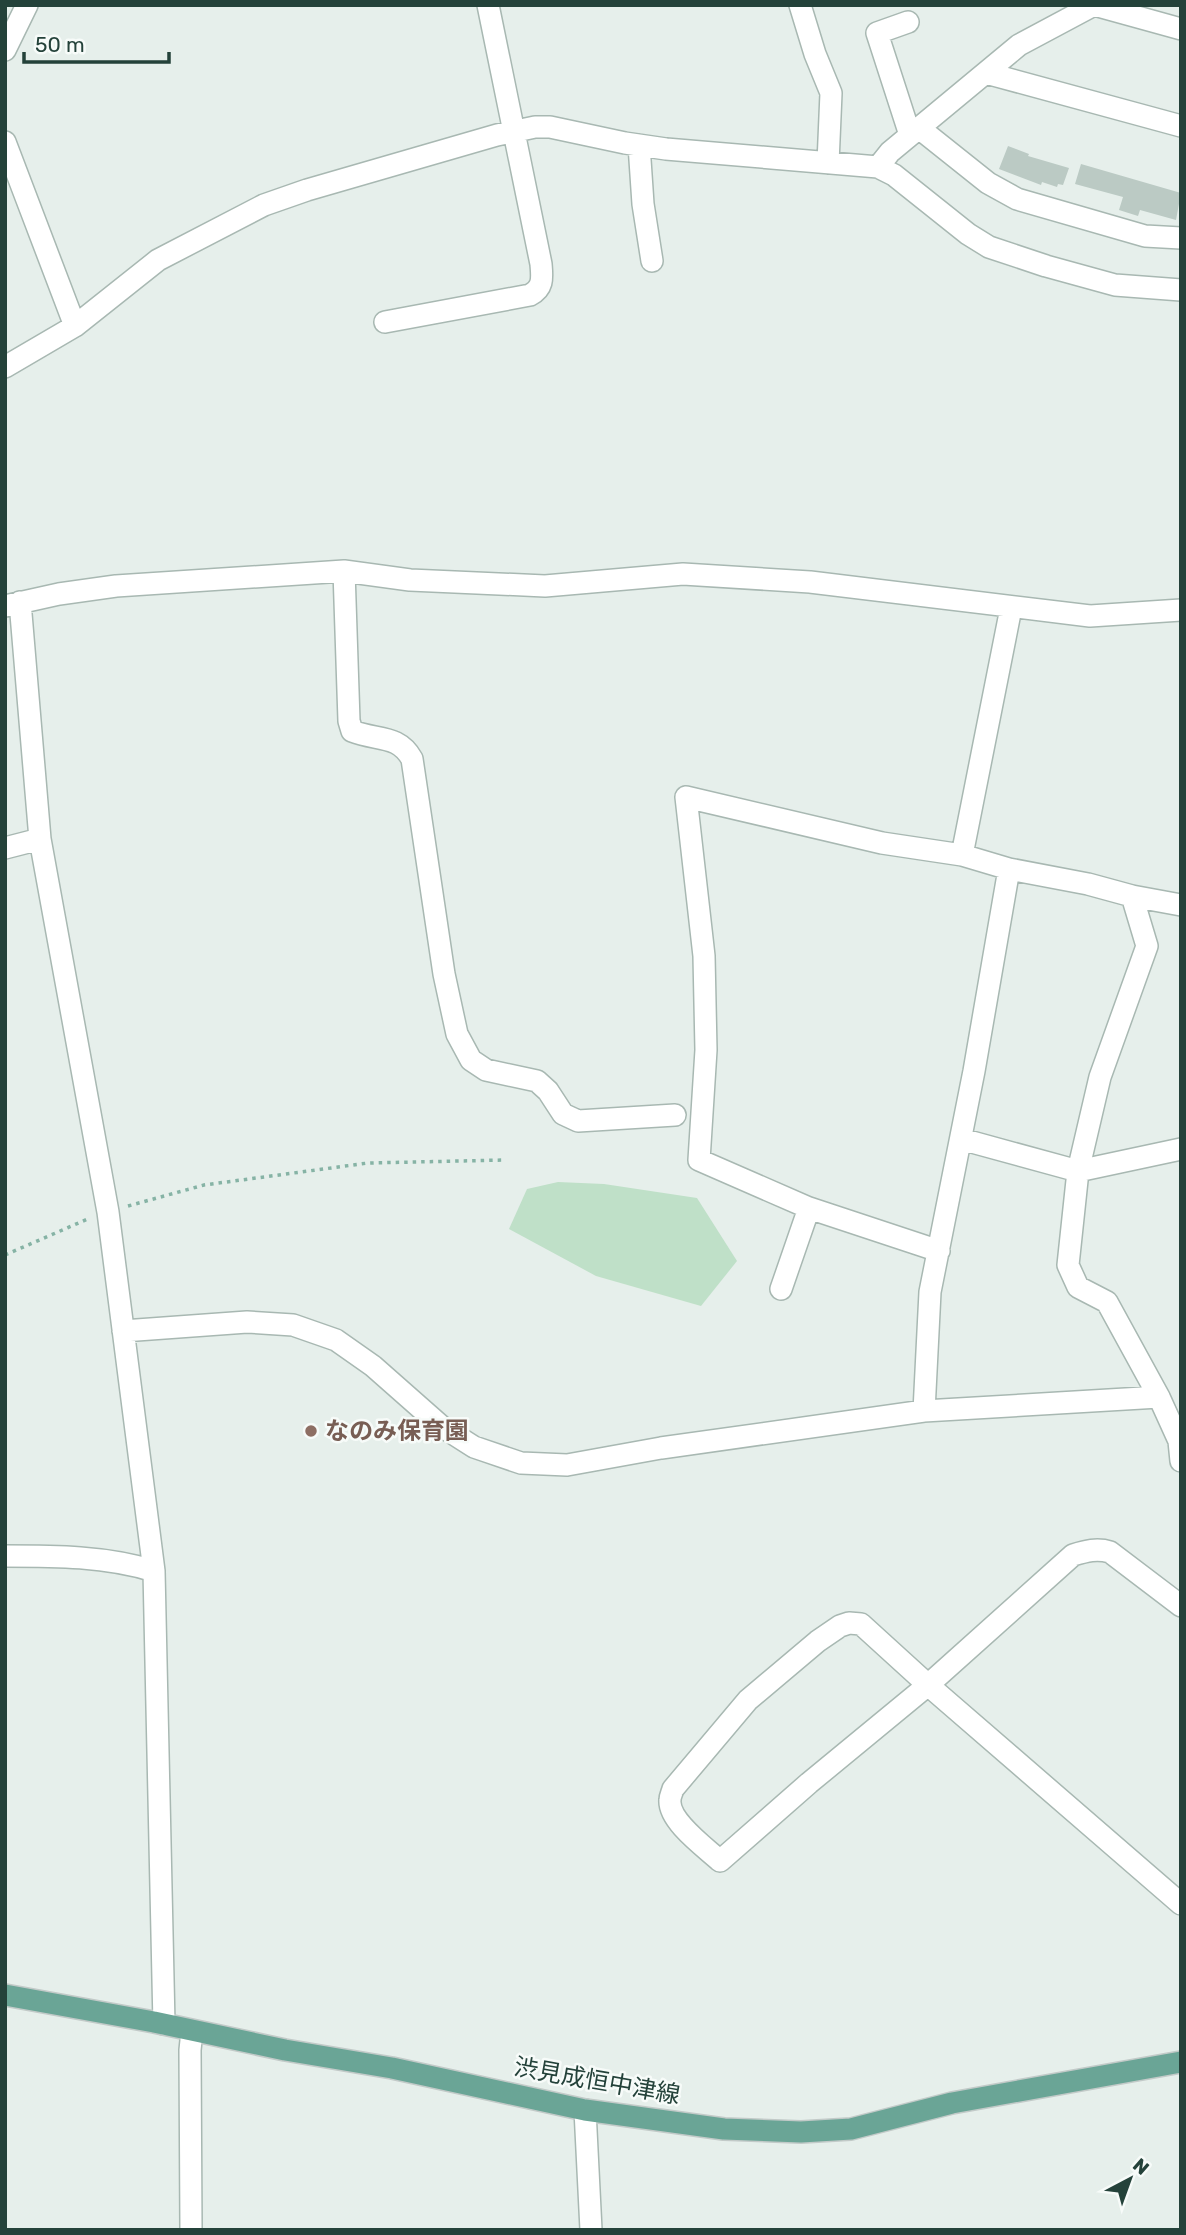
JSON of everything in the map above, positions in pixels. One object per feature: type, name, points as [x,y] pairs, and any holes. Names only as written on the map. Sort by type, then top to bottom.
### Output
[{"type":"main road","name":"渋見成恒中津線","points":[[5,1995],[475,2085],[585,2110],[723,2129],[801,2132],[851,2129],[952,2104],[1181,2062]]},
{"type":"street","points":[[5,18],[22,5]]},
{"type":"street","points":[[5,50],[27,5]]},
{"type":"street","points":[[385,323],[530,295],[540,287],[541,264],[488,5]]},
{"type":"street","points":[[800,5],[814,54],[831,93],[828,163]]},
{"type":"street","points":[[878,167],[886,155],[1019,45],[1094,5],[1181,29]]},
{"type":"street","points":[[908,22],[877,33],[914,132],[988,183],[1017,198],[1145,236],[1181,237]]},
{"type":"street","points":[[986,73],[1181,126]]},
{"type":"street","points":[[5,367],[75,327],[158,260],[264,205],[457,145],[535,127],[550,127],[639,145],[878,167],[894,175],[968,234],[989,247],[1115,285],[1181,290]]},
{"type":"street","points":[[5,142],[75,327]]},
{"type":"street","points":[[639,145],[643,204],[652,261]]},
{"type":"street","points":[[344,571],[349,722],[352,732],[398,742],[405,747],[412,759],[444,974],[457,1034],[471,1059],[486,1070],[537,1081],[548,1091],[563,1114],[578,1121],[675,1115]]},
{"type":"street","points":[[164,2024],[153,1571],[107,1212],[40,839],[13,604],[116,586],[344,571],[410,580],[545,586],[683,574],[810,582],[1090,616],[1181,610]]},
{"type":"street","points":[[962,855],[1010,608]]},
{"type":"street","points":[[939,1251],[809,1208],[699,1160],[706,1049],[704,956],[686,797],[882,843],[962,855],[1009,869],[1181,905]]},
{"type":"street","points":[[5,848],[40,839]]},
{"type":"street","points":[[924,1411],[930,1292],[961,1139],[1009,869]]},
{"type":"street","points":[[1132,896],[1147,946],[1100,1077],[1078,1171],[1068,1265],[1078,1287],[1107,1302],[1159,1397],[1179,1441],[1181,1461]]},
{"type":"street","points":[[961,1139],[1078,1171],[1181,1149]]},
{"type":"street","points":[[780,1289],[809,1208]]},
{"type":"street","points":[[123,1331],[247,1322],[293,1325],[336,1340],[373,1366],[441,1426],[474,1447],[521,1463],[567,1465],[661,1448],[924,1411],[1159,1397]]},
{"type":"street","points":[[1181,1606],[1111,1552],[1102,1549],[1087,1550],[1073,1555],[928,1685],[720,1861],[674,1816],[669,1801],[673,1789],[739,1710],[840,1626],[849,1623],[861,1625],[928,1685],[1181,1904]]},
{"type":"street","points":[[5,1556],[51,1556],[129,1563],[153,1571]]},
{"type":"street","points":[[191,2230],[192,2031]]},
{"type":"street","points":[[585,2110],[591,2230]]},
{"type":"path","points":[[5,1255],[65,1227],[107,1212],[204,1185],[368,1163],[506,1160]]},
{"type":"green space","points":[[558,1182],[604,1184],[697,1198],[737,1261],[701,1306],[596,1276],[509,1229],[527,1189]]},
{"type":"building","points":[[1008,146],[1029,154],[1028,156],[1069,168],[1063,185],[1058,184],[1057,187],[1042,182],[1041,185],[999,169]]},
{"type":"building","points":[[1081,164],[1181,193],[1176,220],[1140,210],[1138,216],[1119,210],[1123,197],[1075,184]]},
{"type":"place","name":"なのみ保育園","points":[[311,1431]]}]
